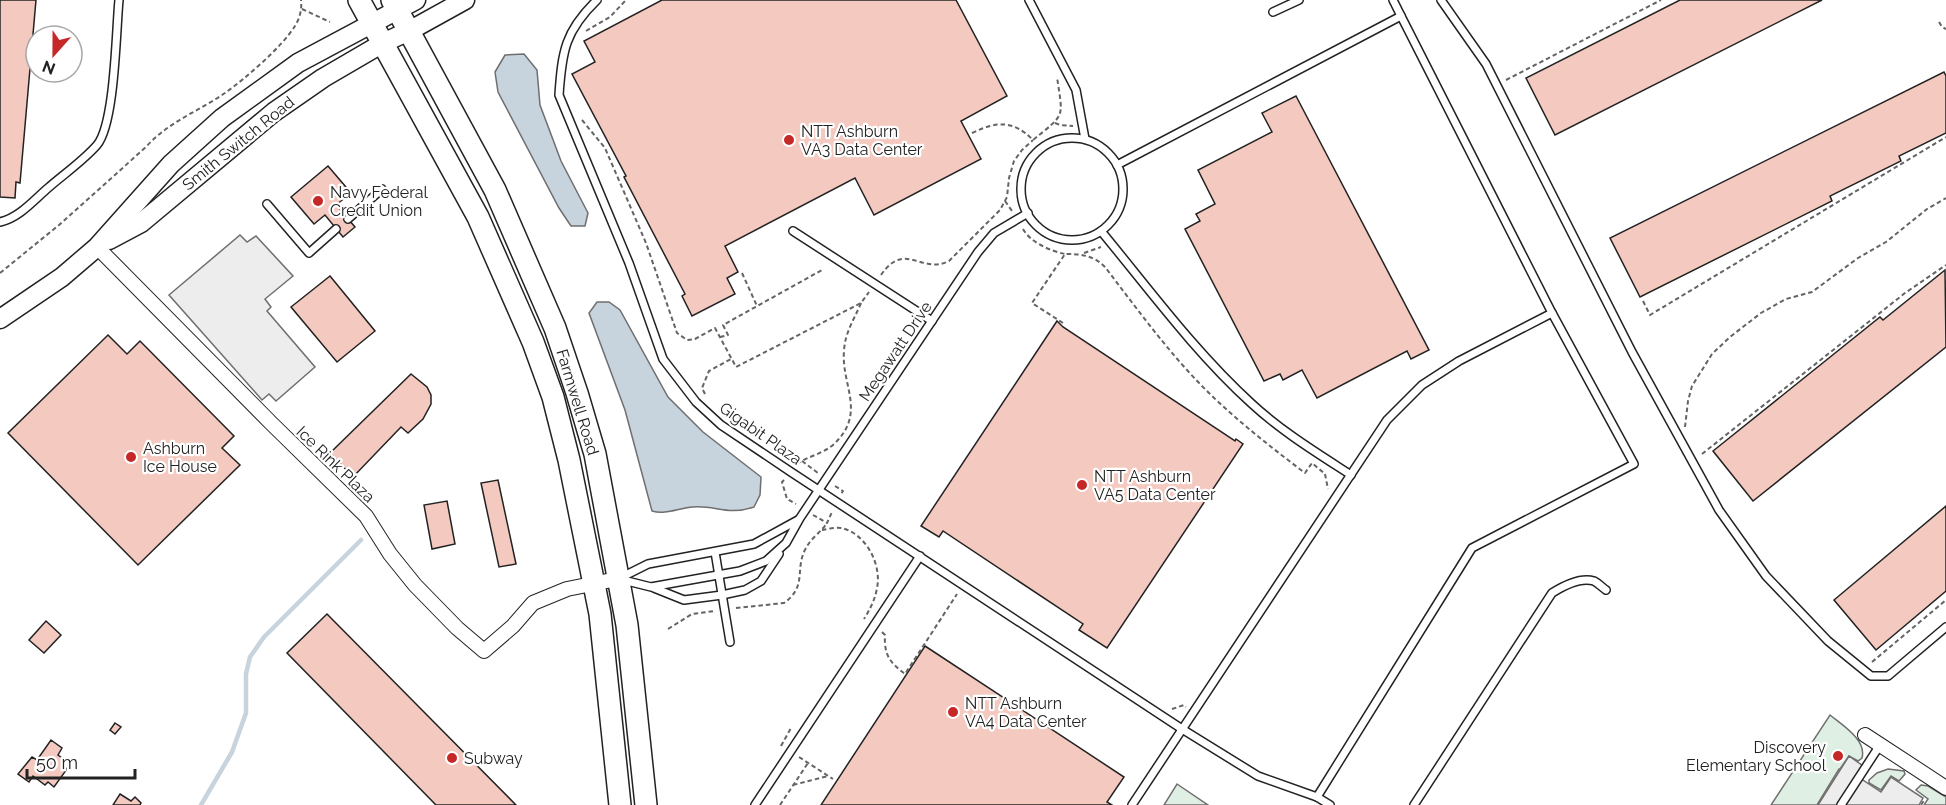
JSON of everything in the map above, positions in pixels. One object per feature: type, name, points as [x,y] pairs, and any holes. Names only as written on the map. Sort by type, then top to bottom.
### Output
[{"type":"main road","name":"Farmwell Road","points":[[359,0],[478,217],[533,342],[553,397],[569,460],[600,614],[620,805]]},
{"type":"main road","name":"Farmwell Road","points":[[395,5],[495,190],[555,328],[578,393],[595,454],[608,515],[617,579],[627,625],[646,805]]},
{"type":"street","points":[[378,34],[395,5],[417,0]]},
{"type":"street","points":[[378,34],[409,31],[465,0]]},
{"type":"street","name":"Smith Switch Road","points":[[0,319],[62,277],[97,247],[171,164],[222,118],[298,63],[378,34]]},
{"type":"street","name":"Smith Switch Road","points":[[97,247],[141,223],[274,112],[323,78],[378,34]]},
{"type":"street","name":"Ice Rink Plaza","points":[[97,247],[366,516],[390,554],[415,585],[457,628],[484,651],[513,626],[534,603],[567,589],[617,579]]},
{"type":"street","points":[[1865,735],[1946,788]]},
{"type":"lane","points":[[0,222],[9,220],[98,144],[110,100],[119,0]]},
{"type":"lane","name":"Gigabit Plaza","points":[[597,0],[582,15],[568,37],[561,66],[559,94],[625,253],[663,359],[696,402],[713,417],[791,472],[1182,729],[1258,776],[1317,797],[1330,805]]},
{"type":"lane","points":[[1029,0],[1076,90],[1085,139]]},
{"type":"lane","points":[[1273,12],[1299,0]]},
{"type":"lane","points":[[1317,797],[1472,548],[1634,464],[1552,313],[1393,0]]},
{"type":"lane","points":[[1442,0],[1486,64],[1632,352],[1692,462],[1719,510],[1766,576],[1828,641],[1871,676],[1888,676],[1946,627]]},
{"type":"lane","points":[[1117,165],[1401,16]]},
{"type":"lane","points":[[1068,138],[1085,139],[1100,146],[1113,157],[1117,165],[1121,172],[1124,189],[1121,205],[1113,220],[1101,231],[1085,238],[1069,240],[1052,236],[1038,226],[1028,213],[1022,197],[1022,180],[1027,165],[1038,151],[1052,142],[1068,138]]},
{"type":"lane","points":[[348,219],[382,189]]},
{"type":"lane","points":[[267,204],[309,253],[336,229]]},
{"type":"lane","name":"Megawatt Drive","points":[[651,587],[684,600],[722,596],[745,590],[761,581],[800,518],[978,252],[994,233],[1028,213]]},
{"type":"lane","points":[[793,231],[932,321]]},
{"type":"lane","points":[[1101,231],[1180,327],[1251,404],[1296,439],[1351,475]]},
{"type":"lane","points":[[1132,805],[1387,420],[1422,386],[1459,361],[1552,313]]},
{"type":"lane","points":[[617,579],[648,564],[754,544],[800,518]]},
{"type":"lane","points":[[617,579],[651,587],[740,571],[766,561],[786,543]]},
{"type":"lane","points":[[715,552],[730,642]]},
{"type":"lane","points":[[755,805],[920,556]]},
{"type":"lane","points":[[1414,805],[1552,593],[1566,584],[1588,581],[1595,581],[1606,590]]},
{"type":"lane","points":[[1842,805],[1880,745]]},
{"type":"path","points":[[0,273],[59,225],[161,132],[226,92],[263,61],[296,26],[302,9],[302,0]]},
{"type":"path","points":[[582,35],[588,28],[610,17],[626,0]]},
{"type":"path","points":[[1497,86],[1661,0]]},
{"type":"path","points":[[302,9],[330,22]]},
{"type":"path","points":[[1939,22],[1946,29]]},
{"type":"path","points":[[768,443],[801,462],[843,491],[827,523],[787,499],[782,482],[801,462],[833,444],[846,426],[851,402],[844,346],[850,322],[890,264],[900,258],[911,258],[942,265],[949,261],[993,218],[1005,201],[1014,161],[1022,150],[1055,123],[1062,110],[1057,75]]},
{"type":"path","points":[[580,117],[605,148],[646,243],[677,333],[687,340],[695,339],[715,328],[736,367],[861,303]]},
{"type":"path","points":[[972,133],[988,124],[996,123],[1017,129],[1034,140]]},
{"type":"path","points":[[1643,301],[1650,315],[1946,137]]},
{"type":"path","points":[[1683,445],[1692,386],[1712,354],[1730,337],[1761,313],[1786,299],[1812,292],[1858,258],[1886,242],[1927,209],[1946,198]]},
{"type":"path","points":[[1005,201],[1025,234],[1045,247],[1065,254],[1081,254],[1100,261],[1208,393],[1305,474],[1312,463],[1325,474]]},
{"type":"path","points":[[1064,322],[1032,303],[1065,254]]},
{"type":"path","points":[[1692,462],[1812,365],[1905,293],[1946,265]]},
{"type":"path","points":[[720,338],[728,335],[723,325],[822,270]]},
{"type":"path","points":[[741,273],[757,306]]},
{"type":"path","points":[[710,400],[702,387],[706,374],[732,359]]},
{"type":"path","points":[[822,530],[843,528],[857,536],[869,548],[877,566],[878,586],[873,603],[864,619]]},
{"type":"path","points":[[1871,663],[1946,600]]},
{"type":"path","points":[[797,720],[780,745],[833,779]]},
{"type":"path","points":[[780,805],[808,763]]},
{"type":"path","points":[[793,785],[828,776]]},
{"type":"path","points":[[1922,805],[1925,799]]},
{"type":"green space","points":[[1830,715],[1857,739],[1863,751],[1862,758],[1858,761],[1849,756],[1817,805],[1771,805]]},
{"type":"green space","points":[[1888,769],[1904,771],[1905,774],[1899,781],[1891,776],[1881,790],[1869,783],[1869,780],[1877,773]]},
{"type":"green space","points":[[1177,784],[1208,805],[1164,805]]},
{"type":"green space","points":[[1921,785],[1928,786],[1946,797],[1946,805],[1924,805],[1928,799],[1916,790]]},
{"type":"shaded area","points":[[524,54],[537,70],[540,105],[561,161],[588,213],[585,226],[571,226],[559,208],[498,92],[495,72],[505,55]]},
{"type":"shaded area","points":[[240,235],[247,242],[256,236],[293,276],[265,299],[271,307],[267,311],[315,367],[276,401],[269,394],[262,400],[169,295]]},
{"type":"shaded area","points":[[597,302],[609,302],[620,310],[668,397],[703,432],[761,477],[760,495],[754,507],[736,511],[701,507],[662,512],[652,511],[625,410],[589,313]]},
{"type":"shaded area","points":[[1849,756],[1866,768],[1860,778],[1881,792],[1891,777],[1923,798],[1919,805],[1818,805]]},
{"type":"building","points":[[0,0],[36,0],[34,24],[24,24],[24,84],[29,84],[20,183],[16,182],[15,198],[0,197]]},
{"type":"building","name":"NTT Ashburn VA3 Data Center","points":[[662,0],[956,0],[1007,96],[961,121],[981,159],[874,215],[855,178],[725,246],[738,272],[727,278],[735,294],[692,316],[682,296],[685,294],[572,74],[595,62],[584,41]]},
{"type":"building","points":[[1680,0],[1822,0],[1555,135],[1526,78]]},
{"type":"building","points":[[1944,72],[1946,76],[1946,133],[1899,156],[1901,161],[1830,196],[1832,201],[1640,297],[1610,238]]},
{"type":"building","points":[[1296,96],[1429,350],[1411,359],[1407,351],[1317,398],[1302,370],[1283,380],[1280,374],[1264,381],[1185,229],[1200,221],[1196,214],[1215,204],[1198,170],[1272,132],[1262,113]]},
{"type":"building","name":"Navy Federal Credit Union","points":[[328,166],[351,193],[336,205],[355,227],[343,237],[325,215],[314,224],[291,197]]},
{"type":"building","points":[[1945,270],[1946,347],[1753,501],[1713,451],[1880,317],[1883,320]]},
{"type":"building","points":[[330,276],[375,331],[337,362],[291,307]]},
{"type":"building","name":"NTT Ashburn VA5 Data Center","points":[[1057,321],[1235,441],[1236,439],[1243,444],[1107,648],[1079,630],[1083,624],[943,531],[939,537],[921,526]]},
{"type":"building","name":"Ashburn Ice House","points":[[108,335],[127,354],[140,341],[234,436],[222,448],[240,465],[138,565],[8,433]]},
{"type":"building","points":[[411,374],[427,387],[431,395],[431,404],[423,419],[408,433],[401,427],[353,477],[330,453]]},
{"type":"building","points":[[498,480],[516,564],[499,567],[481,483]]},
{"type":"building","points":[[447,501],[455,544],[432,549],[424,505]]},
{"type":"building","points":[[1946,506],[1946,591],[1876,650],[1834,600]]},
{"type":"building","points":[[327,614],[516,805],[436,805],[287,653]]},
{"type":"building","points":[[46,621],[61,635],[44,653],[29,640]]},
{"type":"building","name":"NTT Ashburn VA4 Data Center","points":[[925,646],[1124,777],[1107,802],[1112,805],[821,805]]},
{"type":"building","points":[[115,723],[121,727],[115,734],[110,730]]},
{"type":"building","points":[[51,740],[62,748],[58,755],[65,760],[62,765],[67,769],[54,787],[48,782],[45,785],[33,776],[29,782],[18,774],[32,757],[37,760]]},
{"type":"building","points":[[120,794],[131,801],[135,797],[141,803],[140,805],[113,805]]},
{"type":"waterway","points":[[201,805],[232,752],[246,713],[246,674],[250,657],[264,637],[361,540]]},
{"type":"place","name":"NTT Ashburn VA3 Data Center","points":[[789,140]]},
{"type":"place","name":"Navy Federal Credit Union","points":[[318,201]]},
{"type":"place","name":"Ashburn Ice House","points":[[131,457]]},
{"type":"place","name":"NTT Ashburn VA5 Data Center","points":[[1082,485]]},
{"type":"place","name":"NTT Ashburn VA4 Data Center","points":[[953,712]]},
{"type":"place","name":"Discovery Elementary School","points":[[1838,756]]},
{"type":"place","name":"Subway","points":[[452,758]]}]
